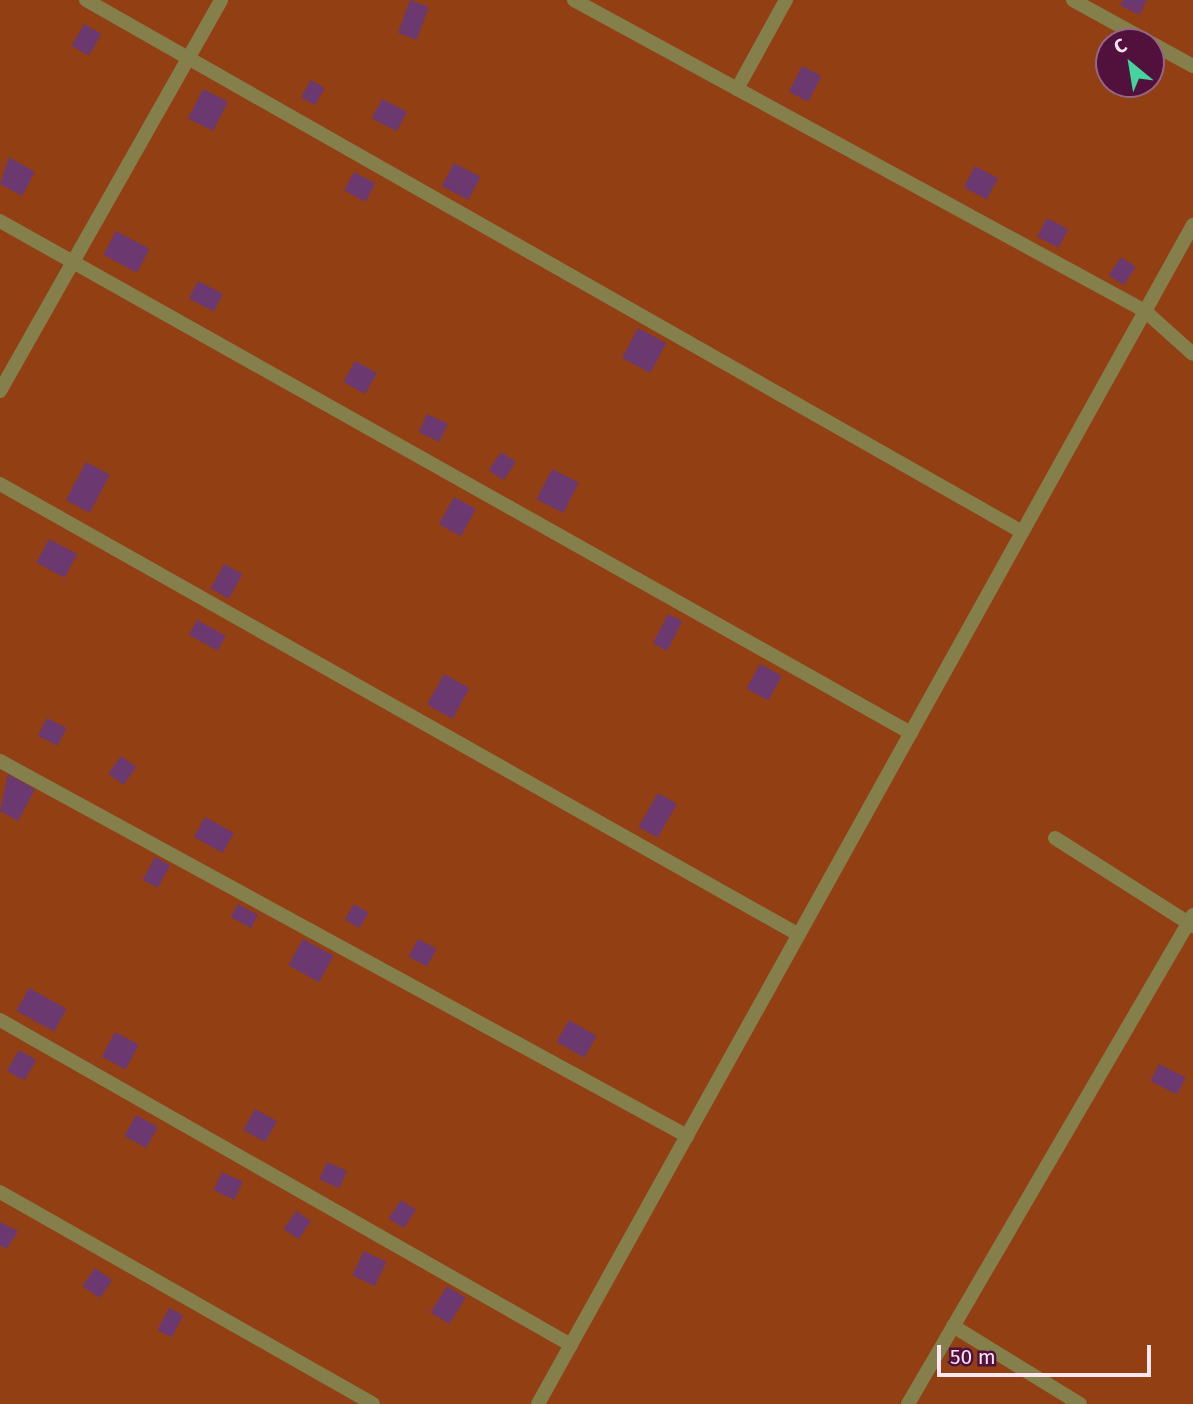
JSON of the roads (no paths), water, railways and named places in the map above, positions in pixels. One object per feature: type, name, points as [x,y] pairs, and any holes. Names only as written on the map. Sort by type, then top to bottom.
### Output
[{"type":"street","points":[[86,0],[190,56],[1022,532]]},
{"type":"street","points":[[0,391],[221,0]]},
{"type":"street","points":[[574,0],[1145,311],[1193,354]]},
{"type":"street","points":[[737,89],[786,0]]},
{"type":"street","points":[[1073,0],[1123,28]]},
{"type":"street","points":[[1165,51],[1193,66]]},
{"type":"street","points":[[0,220],[911,733]]},
{"type":"street","points":[[538,1404],[1193,225]]},
{"type":"street","points":[[0,484],[799,935]]},
{"type":"street","points":[[0,761],[687,1136]]},
{"type":"street","points":[[908,1404],[1191,921],[1055,838]]},
{"type":"street","points":[[0,1020],[571,1345]]},
{"type":"street","points":[[0,1192],[373,1404]]},
{"type":"street","points":[[953,1326],[1080,1404]]}]
